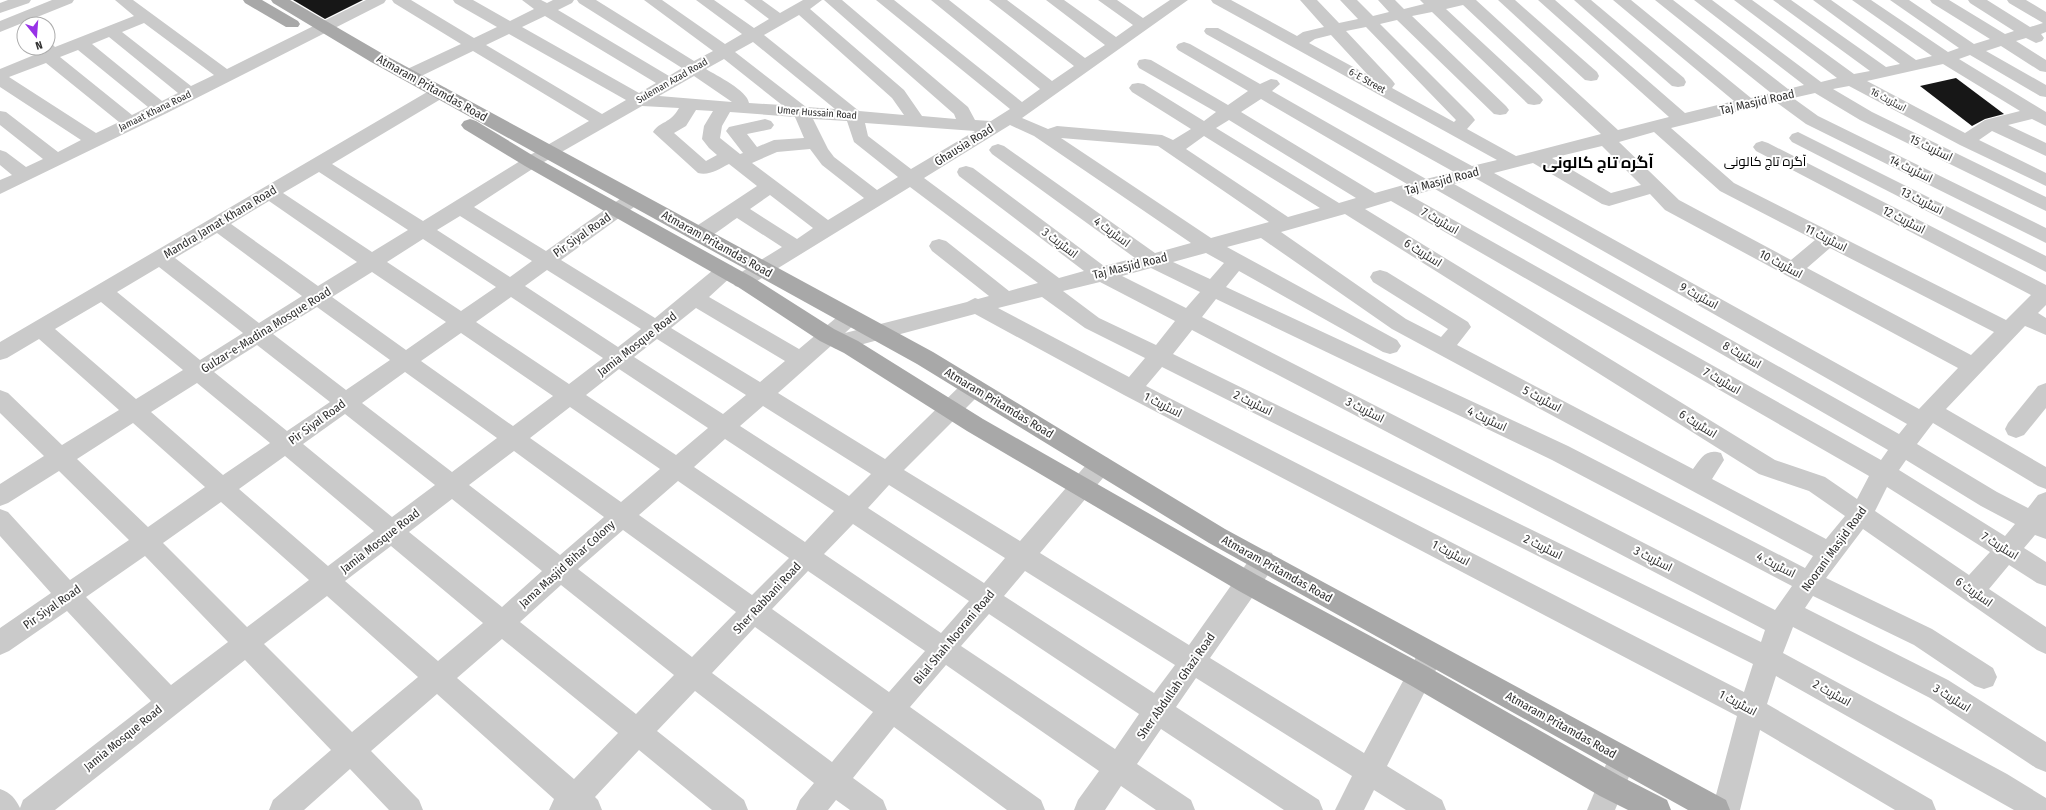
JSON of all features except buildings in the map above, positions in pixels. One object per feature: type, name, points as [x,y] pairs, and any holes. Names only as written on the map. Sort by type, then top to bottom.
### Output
[{"type":"main road","name":"Atmaram Pritamdas Road","points":[[251,0],[409,75],[434,96]]},
{"type":"main road","name":"Atmaram Pritamdas Road","points":[[279,0],[317,31],[626,204],[734,276],[950,409],[1248,583],[1425,665],[1622,760],[1716,810]]},
{"type":"main road","name":"Atmaram Pritamdas Road","points":[[626,204],[698,234],[878,332],[973,387],[1218,536],[1263,561],[1425,665],[1606,798],[1656,810]]},
{"type":"street","points":[[0,8],[23,0]]},
{"type":"street","points":[[0,27],[66,0]]},
{"type":"street","points":[[123,0],[226,76]]},
{"type":"street","name":"Jamaat Khana Road","points":[[0,188],[378,0]]},
{"type":"street","points":[[400,0],[475,44],[601,122]]},
{"type":"street","points":[[461,0],[639,100]]},
{"type":"street","points":[[530,0],[668,83]]},
{"type":"street","points":[[409,75],[566,0]]},
{"type":"street","points":[[585,0],[694,68],[740,99],[713,126],[711,139],[741,157],[770,186],[827,230]]},
{"type":"street","points":[[652,0],[724,51],[801,112],[816,143],[828,161],[877,199]]},
{"type":"street","points":[[704,0],[754,35],[854,116]]},
{"type":"street","points":[[752,0],[780,20]]},
{"type":"street","points":[[832,0],[962,111],[968,125]]},
{"type":"street","points":[[884,0],[1008,118],[1047,136],[1208,245],[1390,346]]},
{"type":"street","points":[[939,0],[1052,89]]},
{"type":"street","points":[[996,0],[1085,66]]},
{"type":"street","points":[[1054,0],[1116,45]]},
{"type":"street","points":[[1106,0],[1143,26]]},
{"type":"street","name":"6-E Street","points":[[1219,0],[1514,162]]},
{"type":"street","points":[[1308,0],[1401,100]]},
{"type":"street","points":[[1348,0],[1466,120],[1456,130]]},
{"type":"street","points":[[1386,0],[1500,110]]},
{"type":"street","points":[[1298,43],[1309,35],[1402,14],[1431,3],[1465,0]]},
{"type":"street","name":"اسٹریٹ 10","points":[[1465,0],[1610,138],[1672,205],[1973,366]]},
{"type":"street","points":[[1506,0],[1591,76]]},
{"type":"street","points":[[1546,0],[1682,120]]},
{"type":"street","points":[[1582,0],[1678,82]]},
{"type":"street","points":[[1621,0],[1748,104]]},
{"type":"street","name":"اسٹریٹ 14","points":[[1664,0],[1812,120],[2046,236]]},
{"type":"street","name":"اسٹریٹ 15","points":[[1702,0],[1818,88],[1866,116],[2046,205]]},
{"type":"street","name":"اسٹریٹ 16","points":[[1742,0],[1851,80],[1966,141],[2046,180]]},
{"type":"street","points":[[1781,0],[1884,73]]},
{"type":"street","points":[[1821,0],[1914,66]]},
{"type":"street","points":[[1860,0],[1946,58],[2040,116]]},
{"type":"street","points":[[1898,0],[1973,50],[2046,92]]},
{"type":"street","points":[[1916,12],[1942,2],[1964,0]]},
{"type":"street","points":[[1976,0],[2046,43]]},
{"type":"street","points":[[2015,0],[2046,19]]},
{"type":"street","points":[[809,2],[898,94],[917,121]]},
{"type":"street","name":"Suleman Azad Road","points":[[540,157],[809,2]]},
{"type":"street","name":"Ghausia Road","points":[[734,276],[762,269],[1008,118],[1143,26],[1170,2]]},
{"type":"street","points":[[1942,2],[2002,41],[2046,67]]},
{"type":"street","points":[[1431,3],[1534,100]]},
{"type":"street","points":[[56,50],[80,43],[146,17]]},
{"type":"street","name":"Taj Masjid Road","points":[[834,338],[878,332],[975,305],[1100,274],[1536,156],[1748,104],[1946,58],[2046,27]]},
{"type":"street","points":[[111,31],[190,94]]},
{"type":"street","name":"اسٹریٹ 9","points":[[1212,31],[1287,73],[2046,479]]},
{"type":"street","points":[[80,43],[161,109]]},
{"type":"street","name":"اسٹریٹ 8","points":[[1184,47],[1260,91],[1431,184],[1903,447],[1989,499],[2042,517]]},
{"type":"street","points":[[1174,149],[1317,53]]},
{"type":"street","points":[[0,75],[40,56]]},
{"type":"street","points":[[53,56],[130,124]]},
{"type":"street","name":"اسٹریٹ 7","points":[[1145,64],[1228,112],[1884,473],[2046,575]]},
{"type":"street","points":[[0,80],[95,141]]},
{"type":"street","name":"اسٹریٹ 6","points":[[1138,88],[1342,208],[1767,467],[1817,484],[2046,642]]},
{"type":"street","name":"Mandra Jamat Khana Road","points":[[0,352],[318,163],[434,96]]},
{"type":"street","name":"Umer Hussain Road","points":[[639,100],[733,107],[769,118],[801,112],[968,125],[1008,118]]},
{"type":"street","points":[[690,104],[680,122],[662,132],[704,169],[774,146],[816,143]]},
{"type":"street","points":[[0,116],[56,160]]},
{"type":"street","name":"اسٹریٹ 2","points":[[854,116],[860,138],[872,149],[912,178],[1050,286],[1092,323],[1769,659],[1997,784],[2040,810]]},
{"type":"street","points":[[1966,141],[1991,124],[2040,116]]},
{"type":"street","points":[[741,157],[735,132],[769,118],[774,146]]},
{"type":"street","points":[[1991,124],[2046,150]]},
{"type":"street","name":"اسٹریٹ 11","points":[[1658,126],[1727,188],[1828,239],[2016,322],[2046,326]]},
{"type":"street","points":[[1047,136],[1057,132],[1162,141],[1285,224]]},
{"type":"street","name":"اسٹریٹ 13","points":[[1798,138],[2046,265]]},
{"type":"street","name":"اسٹریٹ 12","points":[[1762,147],[2046,293]]},
{"type":"street","name":"اسٹریٹ 4","points":[[998,150],[1151,260],[1560,453],[1809,582],[1923,637],[1984,677]]},
{"type":"street","points":[[0,156],[25,176]]},
{"type":"street","points":[[1536,156],[1609,200],[1654,187]]},
{"type":"street","name":"Gulzar-e-Madina Mosque Road","points":[[0,496],[540,157]]},
{"type":"street","points":[[318,163],[511,287],[1309,810]]},
{"type":"street","points":[[1909,223],[1970,167]]},
{"type":"street","name":"اسٹریٹ 3","points":[[966,172],[1100,274],[1784,618],[1939,689],[2046,758]]},
{"type":"street","points":[[698,234],[770,186]]},
{"type":"street","points":[[270,192],[1181,810]]},
{"type":"street","name":"Pir Siyal Road","points":[[0,643],[223,489],[344,402],[406,361],[626,204]]},
{"type":"street","points":[[460,207],[545,261],[888,471],[1432,810]]},
{"type":"street","points":[[737,208],[797,248]]},
{"type":"street","points":[[217,223],[406,361],[892,709],[1030,810]]},
{"type":"street","name":"اسٹریٹ 5","points":[[1264,230],[1399,324],[1829,553]]},
{"type":"street","points":[[1792,270],[1828,239]]},
{"type":"street","points":[[939,246],[1005,298]]},
{"type":"street","points":[[160,257],[694,675],[873,810]]},
{"type":"street","points":[[1132,389],[1160,357],[1190,320],[1212,289],[1236,261]]},
{"type":"street","name":"Jamia Mosque Road","points":[[33,810],[169,701],[570,396],[695,298],[734,276]]},
{"type":"street","points":[[1380,277],[1461,327],[1444,348]]},
{"type":"street","points":[[102,291],[502,623],[734,810]]},
{"type":"street","name":"Noorani Masjid Road","points":[[1726,810],[1752,710],[1784,618],[1829,553],[1862,514],[1884,473],[1926,416],[1973,366],[2046,293]]},
{"type":"street","points":[[695,298],[800,360]]},
{"type":"street","name":"اسٹریٹ 1","points":[[975,305],[1132,389],[1752,710],[1922,810]]},
{"type":"street","name":"Jama Masjid Bihar Colony","points":[[283,810],[436,677],[502,623],[622,515],[678,468],[800,360],[834,338],[850,317]]},
{"type":"street","points":[[40,328],[136,411],[327,582],[436,677],[575,806]]},
{"type":"street","name":"Sher Rabbani Road","points":[[575,806],[638,732],[888,471],[973,387]]},
{"type":"street","points":[[2016,429],[2046,392]]},
{"type":"street","points":[[0,399],[147,542],[245,644],[409,810]]},
{"type":"street","points":[[1697,482],[1713,460]]},
{"type":"street","name":"Bilal Shah Noorani Road","points":[[810,810],[892,709],[1100,465]]},
{"type":"street","points":[[1972,590],[2006,549],[2042,517]]},
{"type":"street","points":[[0,519],[68,595],[169,701]]},
{"type":"street","name":"Sher Abdullah Ghazi Road","points":[[1088,810],[1263,561]]},
{"type":"street","points":[[1349,810],[1371,771],[1425,665]]},
{"type":"street","points":[[1606,798],[1622,760]]},
{"type":"street","points":[[0,802],[6,810]]},
{"type":"district","name":"آگرہ تاج کالونی","points":[[1765,161]]},
{"type":"district","name":"آگرہ تاج کالونی","points":[[1598,162]]}]
